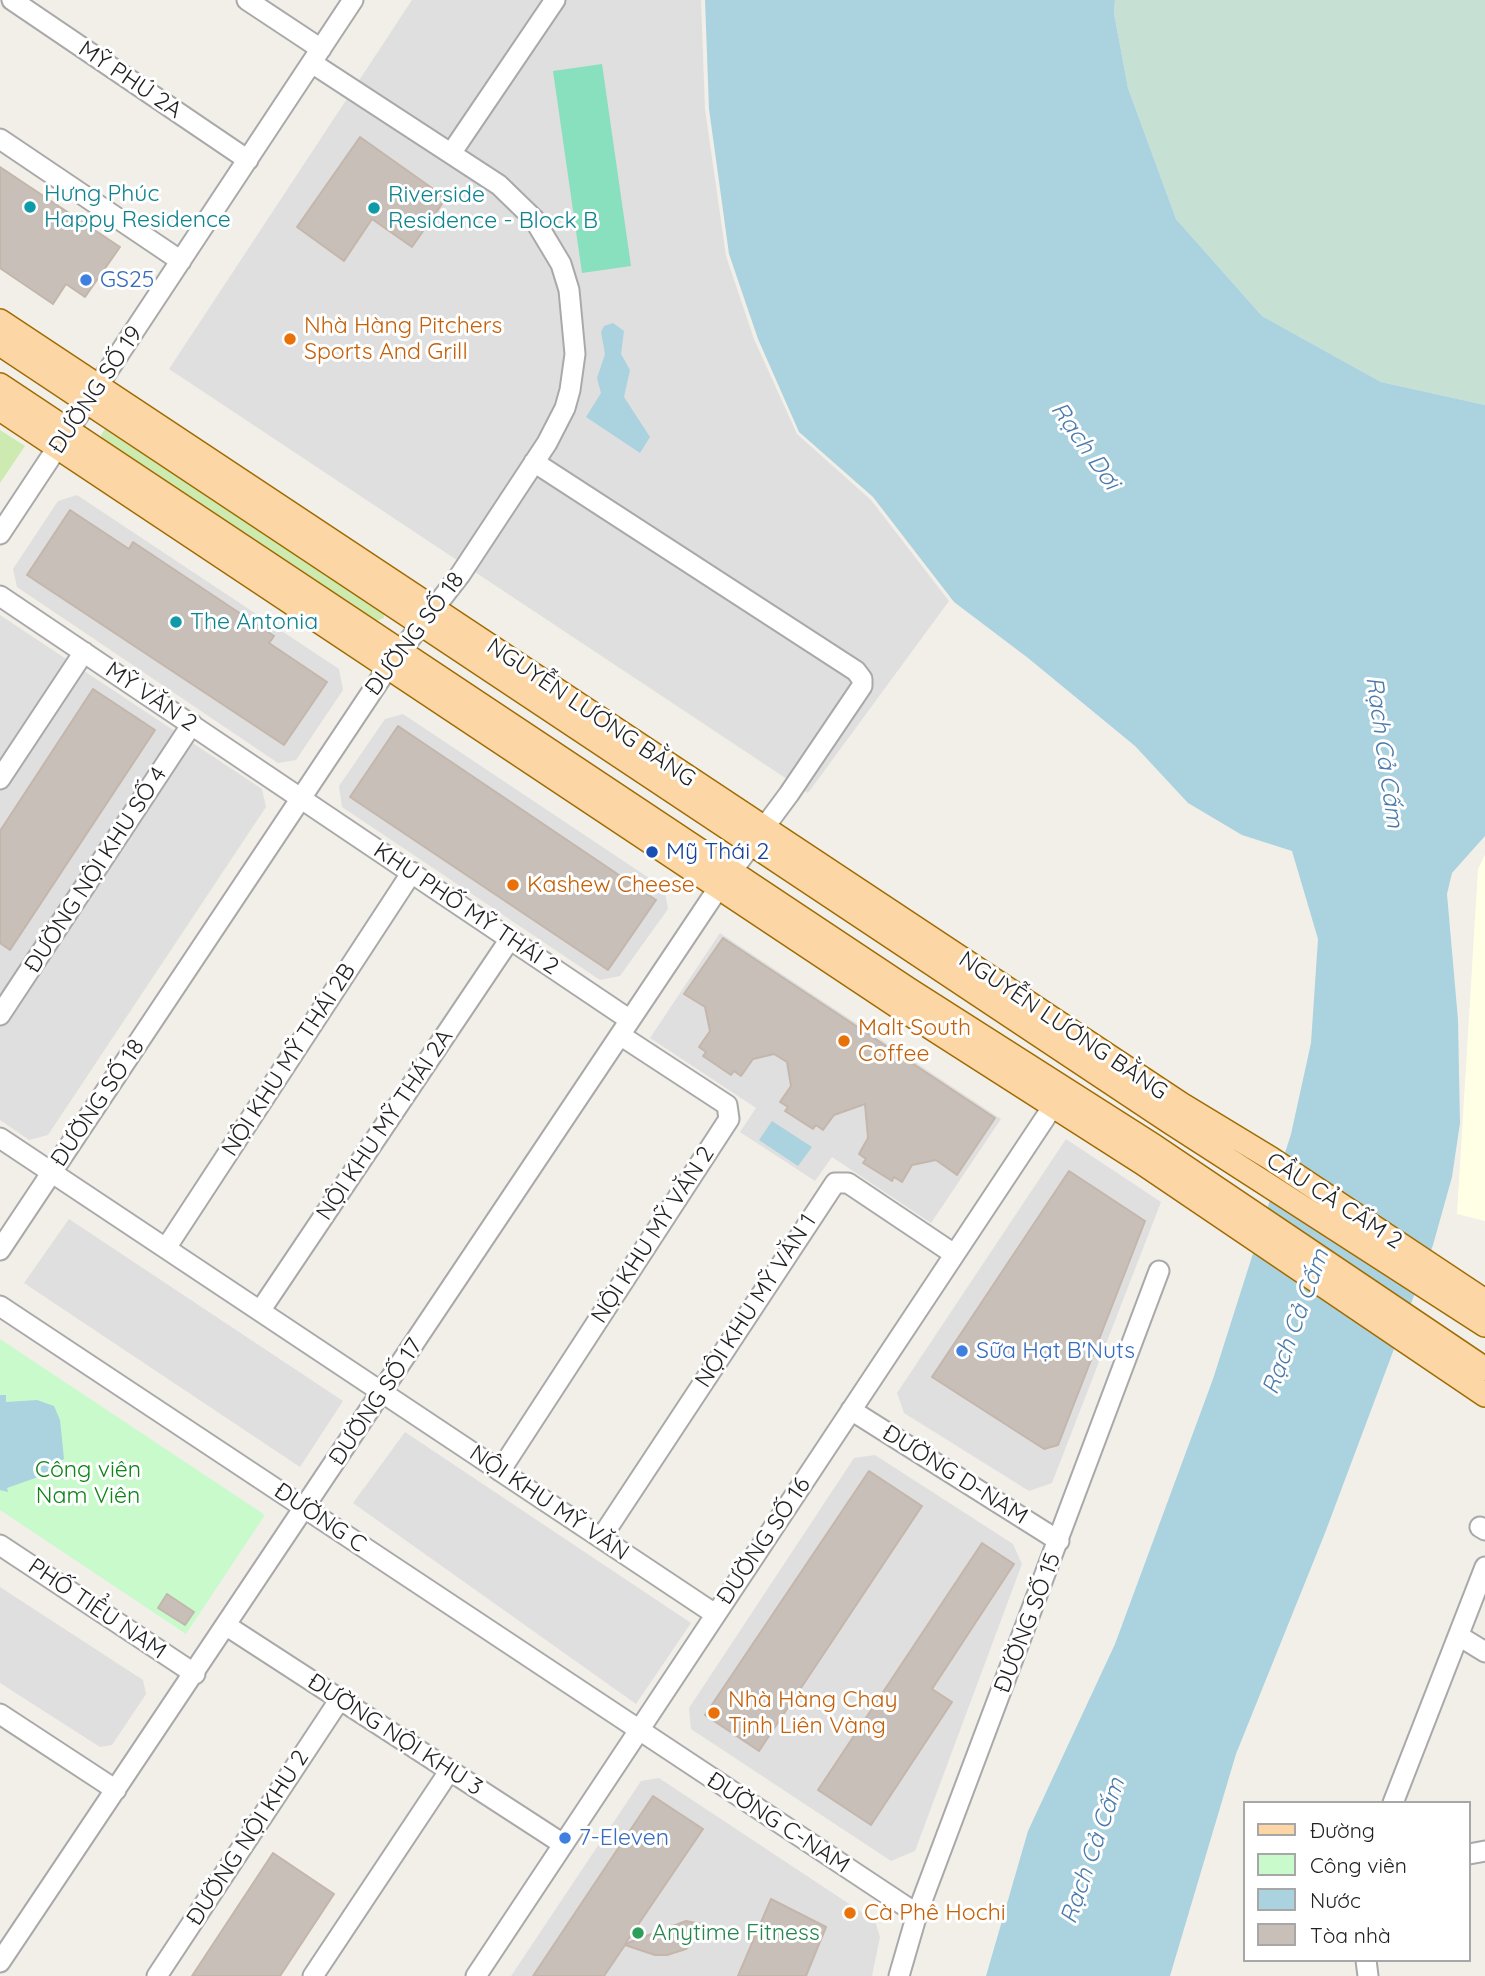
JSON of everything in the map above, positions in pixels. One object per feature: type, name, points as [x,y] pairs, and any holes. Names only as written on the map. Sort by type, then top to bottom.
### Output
[{"type":"main road","name":"NGUYỄN LƯƠNG BẰNG","points":[[0,321],[93,394],[1176,1113]]},
{"type":"main road","name":"NGUYỄN LƯƠNG BẰNG","points":[[0,344],[93,394]]},
{"type":"main road","points":[[0,385],[63,439],[725,878],[908,989],[1059,1097],[1485,1369]]},
{"type":"main road","points":[[0,409],[63,439]]},
{"type":"main road","name":"CẦU CẢ CẤM 2","points":[[1176,1113],[1270,1158],[1485,1301]]},
{"type":"main road","name":"CẦU CẢ CẤM 2","points":[[1176,1113],[1485,1325]]},
{"type":"main road","points":[[1147,1154],[1485,1395]]},
{"type":"street","name":"MỸ PHÚ 2A","points":[[12,0],[248,160]]},
{"type":"street","name":"ĐƯỜNG SỐ 18","points":[[0,1250],[395,658],[460,575],[556,427],[570,390],[575,345],[569,290],[552,248],[526,209],[499,185],[316,56],[247,0]]},
{"type":"street","name":"ĐƯỜNG SỐ 19","points":[[0,534],[353,0]]},
{"type":"street","points":[[452,152],[555,0]]},
{"type":"street","points":[[0,139],[181,261]]},
{"type":"street","name":"ĐƯỜNG SỐ 17","points":[[0,1962],[725,878],[860,689],[860,676],[534,462]]},
{"type":"street","name":"MỸ VĂN 2","points":[[0,596],[301,797]]},
{"type":"street","points":[[0,779],[84,652]]},
{"type":"street","name":"ĐƯỜNG NỘI KHU SỐ 4","points":[[0,1015],[192,724]]},
{"type":"street","name":"KHU PHỐ MỸ THÁI 2","points":[[301,797],[510,939],[625,1028]]},
{"type":"street","name":"NỘI KHU MỸ THÁI 2B","points":[[166,1248],[412,872]]},
{"type":"street","name":"NỘI KHU MỸ THÁI 2A","points":[[261,1311],[510,939]]},
{"type":"street","name":"NỘI KHU MỸ VĂN 2","points":[[500,1471],[729,1119],[727,1105],[625,1028]]},
{"type":"street","name":"ĐƯỜNG SỐ 16","points":[[476,1976],[1059,1097]]},
{"type":"street","points":[[0,1138],[382,1392]]},
{"type":"street","name":"NỘI KHU MỸ VĂN 1","points":[[601,1538],[835,1183],[848,1183],[954,1254]]},
{"type":"street","name":"ĐƯỜNG SỐ 15","points":[[899,1976],[917,1914],[1160,1271]]},
{"type":"street","name":"ĐƯỜNG C","points":[[0,1306],[638,1731]]},
{"type":"street","name":"NỘI KHU MỸ VĂN","points":[[382,1392],[715,1614]]},
{"type":"street","name":"ĐƯỜNG D-NAM","points":[[851,1410],[1059,1541]]},
{"type":"street","name":"PHỐ TIỂU NAM","points":[[0,1545],[195,1674]]},
{"type":"street","points":[[1394,1801],[1485,1567]]},
{"type":"street","name":"ĐƯỜNG NỘI KHU 3","points":[[227,1626],[564,1844]]},
{"type":"street","points":[[1459,1636],[1485,1652]]},
{"type":"street","name":"ĐƯỜNG NỘI KHU 2","points":[[157,1976],[340,1699]]},
{"type":"street","points":[[0,1714],[116,1790]]},
{"type":"street","name":"ĐƯỜNG C-NAM","points":[[638,1731],[917,1914]]},
{"type":"street","points":[[313,1976],[450,1770]]},
{"type":"shaded area","points":[[412,0],[701,0],[705,109],[726,256],[754,339],[797,434],[871,500],[949,601],[808,793],[169,369]]},
{"type":"shaded area","points":[[1115,0],[1485,0],[1485,405],[1381,382],[1262,316],[1176,219],[1128,88],[1114,13]]},
{"type":"shaded area","name":"The Antonia","points":[[77,495],[339,669],[343,690],[296,760],[278,763],[17,587],[13,569],[58,501]]},
{"type":"shaded area","points":[[0,615],[262,789],[266,807],[48,1135],[29,1140],[0,1120]]},
{"type":"shaded area","points":[[403,714],[664,888],[668,909],[620,976],[600,980],[342,807],[339,786],[385,719]]},
{"type":"shaded area","points":[[1485,855],[1485,1221],[1457,1214],[1478,869]]},
{"type":"shaded area","points":[[720,933],[1001,1119],[931,1223],[832,1157],[815,1181],[740,1132],[756,1108],[650,1038]]},
{"type":"shaded area","points":[[1066,1139],[1161,1202],[1052,1483],[1029,1491],[904,1413],[897,1393]]},
{"type":"shaded area","points":[[69,1219],[343,1401],[300,1467],[24,1283]]},
{"type":"shaded area","points":[[405,1432],[691,1623],[636,1704],[353,1503]]},
{"type":"shaded area","points":[[875,1455],[1013,1544],[1022,1564],[915,1851],[891,1861],[691,1729],[689,1708],[854,1458]]},
{"type":"shaded area","points":[[0,1587],[143,1680],[146,1694],[112,1745],[100,1747],[0,1683]]},
{"type":"shaded area","points":[[659,1778],[875,1921],[880,1937],[872,1976],[511,1976],[641,1781]]},
{"type":"green space","points":[[602,64],[631,266],[582,273],[553,71]]},
{"type":"green space","points":[[105,429],[383,611],[384,618],[376,621],[102,440],[101,435]]},
{"type":"green space","points":[[0,430],[25,446],[0,483]]},
{"type":"green space","name":"Công viên Nam Viên","points":[[0,1339],[265,1515],[186,1634],[0,1510]]},
{"type":"water","points":[[705,0],[1115,0],[1114,13],[1128,88],[1176,219],[1262,316],[1381,382],[1485,405],[1485,836],[1452,873],[1447,894],[1458,1020],[1460,1123],[1452,1177],[1433,1245],[1325,1533],[1236,1754],[1170,1976],[986,1976],[1028,1831],[1115,1644],[1213,1379],[1291,1134],[1311,1043],[1318,939],[1292,851],[1242,835],[1188,803],[1135,746],[1028,658],[954,602],[873,497],[799,432],[758,339],[729,254],[709,109]]},
{"type":"water","points":[[613,323],[624,331],[621,354],[630,370],[624,397],[650,437],[640,453],[586,417],[601,393],[597,378],[605,354],[601,332],[604,326]]},
{"type":"water","points":[[772,1121],[812,1147],[798,1166],[759,1140]]},
{"type":"water","points":[[0,1395],[6,1395],[6,1402],[37,1400],[54,1406],[60,1420],[64,1459],[56,1463],[55,1471],[7,1488],[8,1492],[0,1490]]},
{"type":"building","name":"Riverside Residence - Block B","points":[[360,137],[446,198],[412,247],[372,219],[344,261],[297,227]]},
{"type":"building","name":"Hưng Phúc Happy Residence","points":[[0,167],[120,247],[85,297],[66,284],[53,304],[0,268]]},
{"type":"building","name":"The Antonia","points":[[70,510],[129,549],[133,542],[274,636],[269,643],[327,682],[284,745],[27,575]]},
{"type":"building","points":[[93,689],[155,730],[10,950],[0,943],[0,831]]},
{"type":"building","points":[[398,726],[656,900],[608,970],[350,797]]},
{"type":"building","points":[[723,938],[995,1118],[957,1175],[936,1160],[912,1165],[902,1182],[894,1177],[892,1181],[863,1163],[866,1159],[859,1154],[868,1138],[865,1104],[834,1115],[823,1130],[816,1125],[813,1129],[785,1111],[788,1107],[780,1102],[791,1086],[787,1062],[774,1054],[753,1059],[741,1076],[734,1071],[731,1075],[703,1056],[706,1052],[699,1047],[710,1031],[705,1007],[684,994]]},
{"type":"building","points":[[1069,1171],[1145,1221],[1058,1445],[1044,1449],[932,1377]]},
{"type":"building","points":[[869,1471],[922,1506],[759,1751],[705,1715]]},
{"type":"building","points":[[982,1543],[1014,1564],[932,1689],[952,1702],[871,1825],[818,1790]]},
{"type":"building","points":[[167,1594],[194,1612],[185,1625],[158,1608]]},
{"type":"building","points":[[653,1796],[703,1829],[625,1944],[686,1921],[706,1925],[701,1935],[686,1949],[667,1955],[655,1955],[625,1945],[604,1976],[533,1976]]},
{"type":"building","points":[[273,1853],[334,1894],[280,1976],[192,1976]]},
{"type":"building","points":[[771,1899],[826,1927],[806,1976],[738,1976]]},
{"type":"place","name":"Hưng Phúc Happy Residence","points":[[30,207]]},
{"type":"place","name":"Riverside Residence - Block B","points":[[374,208]]},
{"type":"place","name":"GS25","points":[[86,280]]},
{"type":"place","name":"Nhà Hàng Pitchers Sports And Grill","points":[[290,339]]},
{"type":"place","name":"The Antonia","points":[[176,622]]},
{"type":"place","name":"Mỹ Thái 2","points":[[652,852]]},
{"type":"place","name":"Kashew Cheese","points":[[513,885]]},
{"type":"place","name":"Malt South Coffee","points":[[844,1041]]},
{"type":"place","name":"Sữa Hạt B'Nuts","points":[[962,1351]]},
{"type":"place","name":"Nhà Hàng Chay Tịnh Liên Vàng","points":[[714,1713]]},
{"type":"place","name":"7-Eleven","points":[[565,1838]]},
{"type":"place","name":"Cà Phê Hochi","points":[[850,1913]]},
{"type":"place","name":"Anytime Fitness","points":[[638,1933]]},
{"type":"water label","name":"Rạch Dơi","points":[[1085,446]]},
{"type":"water label","name":"Rạch Cả Cấm","points":[[1384,752]]},
{"type":"water label","name":"Rạch Cả Cấm","points":[[1296,1322]]},
{"type":"water label","name":"Rạch Cả Cấm","points":[[1093,1851]]}]
